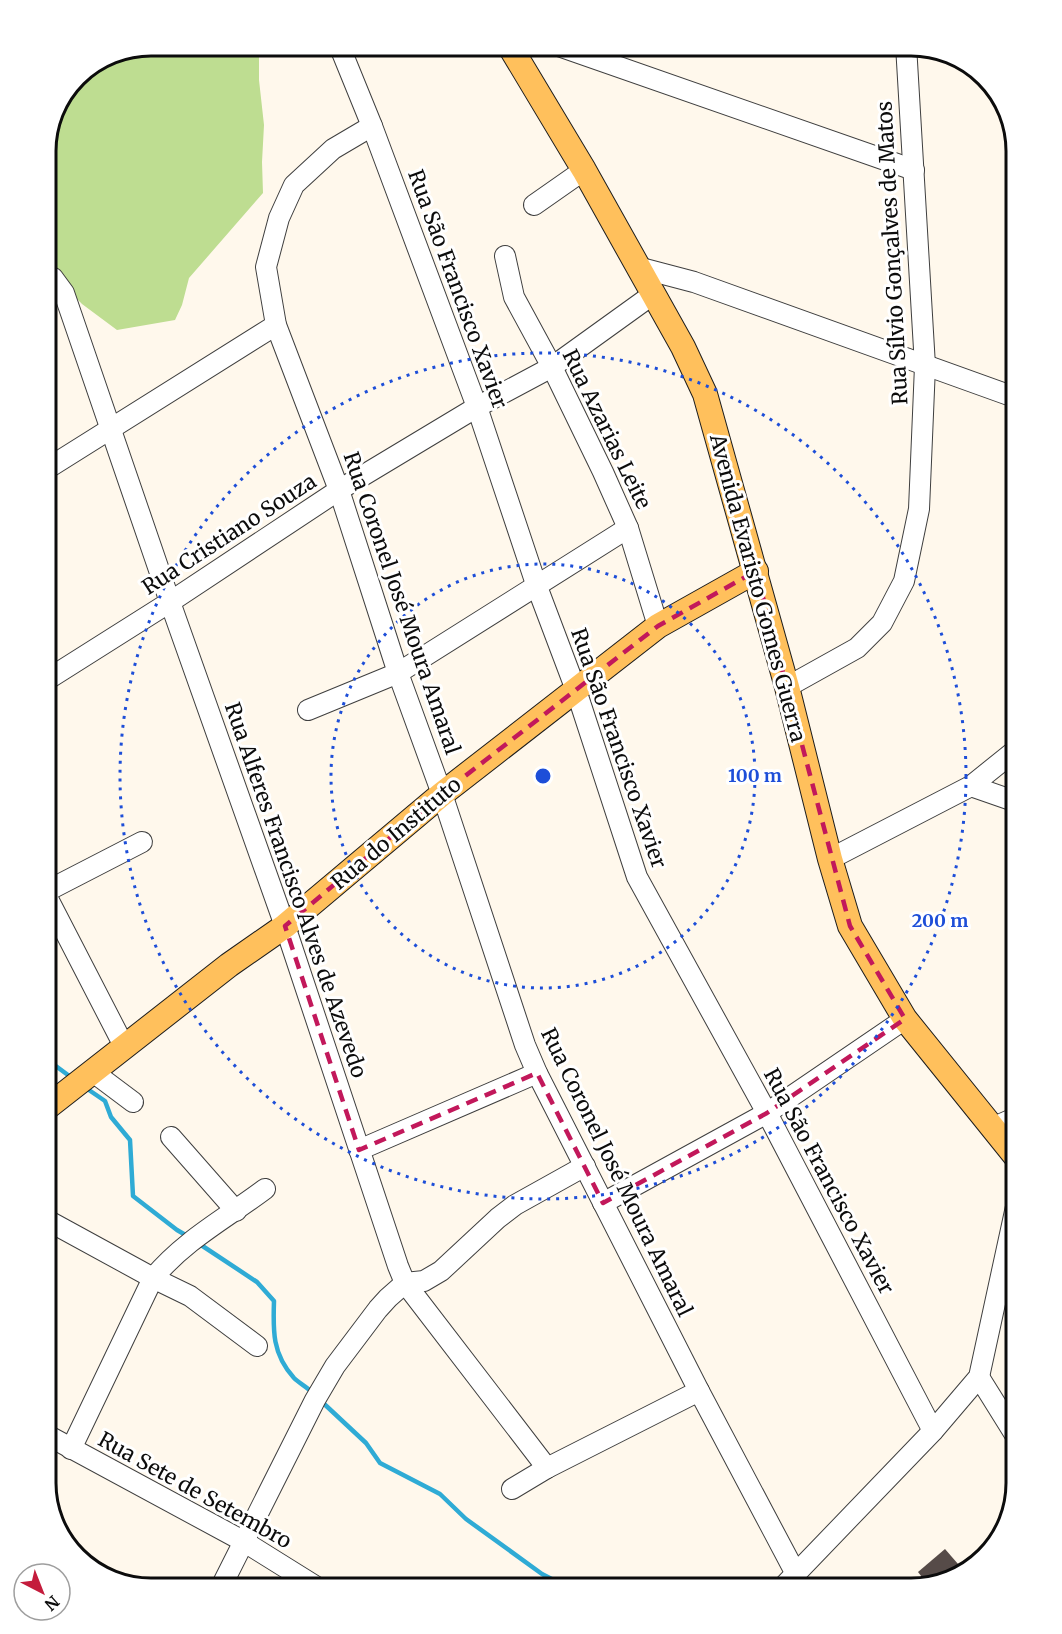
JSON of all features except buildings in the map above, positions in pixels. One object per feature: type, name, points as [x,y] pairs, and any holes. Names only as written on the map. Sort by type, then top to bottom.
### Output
[{"type":"main road","name":"Avenida Evaristo Gomes Guerra","points":[[516,56],[584,170],[683,347],[705,394],[756,571],[830,859],[850,926],[904,1018],[1006,1145]]},
{"type":"main road","name":"Rua do Instituto","points":[[56,1101],[229,965],[285,926],[442,794],[658,626],[756,571]]},
{"type":"street","name":"Rua São Francisco Xavier","points":[[343,56],[477,407],[536,584],[576,690],[637,877],[767,1113],[933,1431]]},
{"type":"street","points":[[588,56],[914,170]]},
{"type":"street","name":"Rua Sílvio Gonçalves de Matos","points":[[787,687],[857,648],[882,623],[904,581],[920,509],[925,366],[907,56]]},
{"type":"street","name":"Rua Coronel José Moura Amaral","points":[[372,126],[333,149],[294,185],[279,218],[266,267],[276,326],[339,490],[398,673],[442,794],[525,1045],[537,1073],[699,1391],[796,1574]]},
{"type":"street","points":[[534,204],[584,170]]},
{"type":"street","name":"Rua Azarias Leite","points":[[505,256],[514,297],[552,368],[628,528],[658,626]]},
{"type":"street","points":[[637,267],[694,282],[1006,394]]},
{"type":"street","name":"Rua Alferes Francisco Alves de Azevedo","points":[[56,282],[64,293],[285,926],[387,1236],[405,1283],[547,1468]]},
{"type":"street","name":"Rua Cristiano Souza","points":[[56,674],[339,490],[477,407],[552,368],[652,295]]},
{"type":"street","points":[[56,463],[276,326]]},
{"type":"street","points":[[308,710],[398,673],[628,528]]},
{"type":"street","points":[[830,859],[971,786],[1006,758]]},
{"type":"street","points":[[971,786],[1006,798]]},
{"type":"street","points":[[56,887],[142,842]]},
{"type":"street","points":[[56,914],[125,1048]]},
{"type":"street","points":[[603,1203],[767,1113],[904,1018]]},
{"type":"street","points":[[93,1072],[133,1102]]},
{"type":"street","points":[[359,1150],[537,1073]]},
{"type":"street","points":[[992,1128],[1006,1122]]},
{"type":"street","points":[[171,1137],[236,1211]]},
{"type":"street","points":[[225,1578],[315,1400],[355,1337],[383,1303],[405,1283],[424,1281],[432,1277],[515,1205],[585,1166]]},
{"type":"street","points":[[71,1449],[153,1278],[186,1244],[265,1189]]},
{"type":"street","points":[[56,1225],[190,1296],[257,1346]]},
{"type":"street","points":[[792,1578],[933,1431],[979,1377],[1006,1253]]},
{"type":"street","points":[[979,1377],[1006,1420]]},
{"type":"street","points":[[512,1489],[547,1468],[699,1391]]},
{"type":"street","name":"Rua Sete de Setembro","points":[[56,1440],[243,1541],[302,1578]]},
{"type":"highlighted area","points":[[756,571],[850,926],[905,1019],[767,1113],[603,1203],[537,1073],[359,1150],[285,926],[442,794],[658,626]]},
{"type":"green space","points":[[259,56],[264,125],[263,193],[189,278],[182,305],[175,320],[117,330],[82,304],[56,277],[56,144],[65,109],[75,93],[98,72],[132,57]]},
{"type":"waterway","points":[[56,1066],[72,1078]]},
{"type":"waterway","points":[[86,1088],[105,1101],[111,1117],[130,1140],[133,1196],[189,1237]]},
{"type":"waterway","points":[[198,1243],[257,1282],[274,1301],[275,1341],[281,1360],[294,1378],[313,1393]]},
{"type":"waterway","points":[[321,1401],[366,1443],[380,1463],[440,1494],[466,1519],[550,1578]]}]
